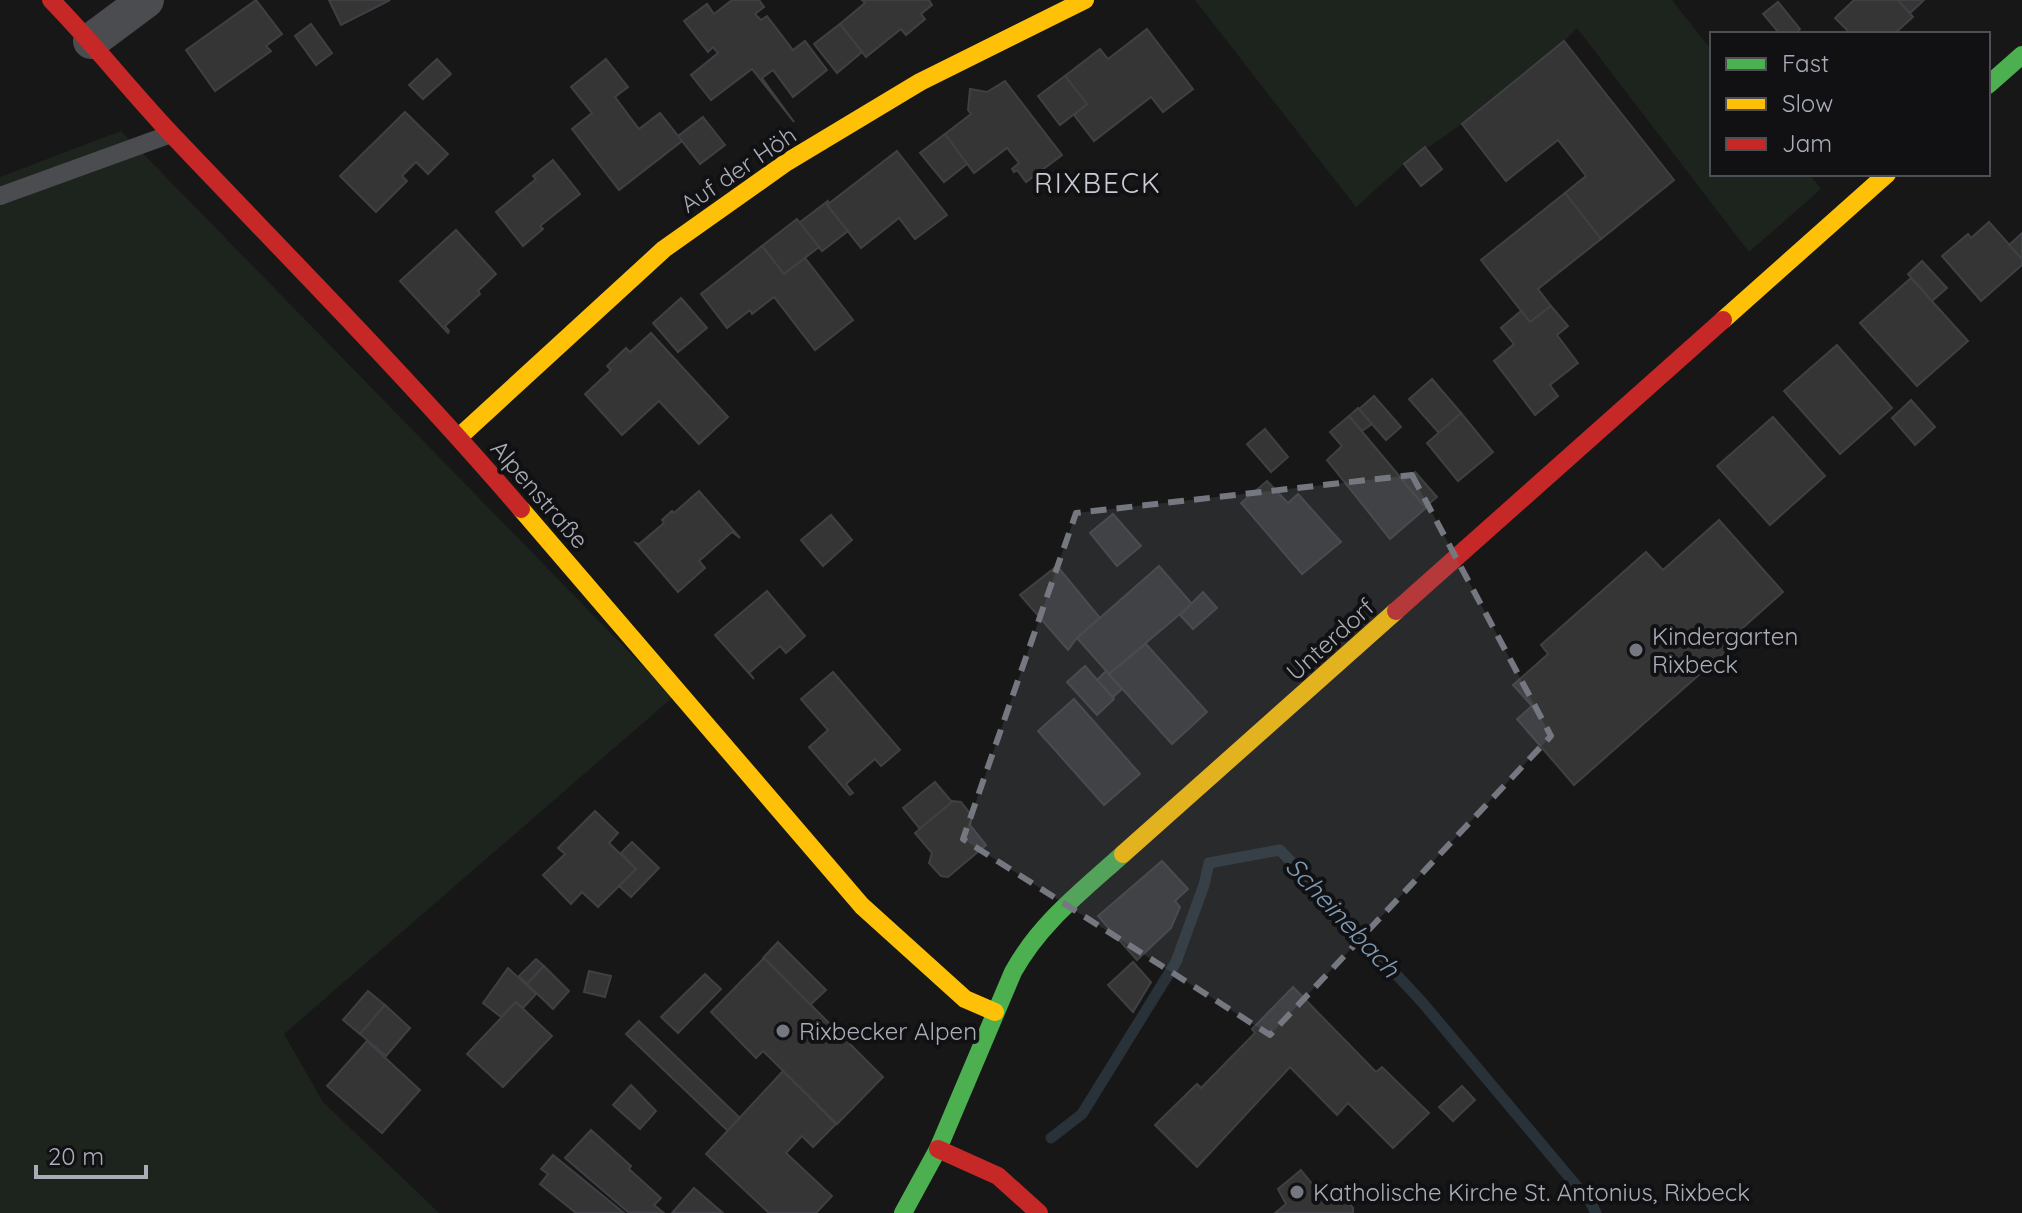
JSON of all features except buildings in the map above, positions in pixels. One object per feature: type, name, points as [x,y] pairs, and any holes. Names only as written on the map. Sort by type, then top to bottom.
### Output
[{"type":"street","name":"Alpenstraße","points":[[51,0],[91,41],[171,134],[459,437],[862,906],[965,999],[995,1012]]},
{"type":"street","points":[[91,41],[146,0]]},
{"type":"street","name":"Auf der Höh","points":[[459,437],[664,249],[787,162],[920,82],[1085,0]]},
{"type":"street","points":[[1990,83],[2022,55]]},
{"type":"street","name":"Unterdorf","points":[[903,1213],[938,1149],[995,1012],[1027,947],[1052,917],[1885,176]]},
{"type":"street","points":[[938,1149],[998,1176],[1039,1213]]},
{"type":"lane","points":[[0,196],[171,134]]},
{"type":"highlighted area","points":[[1412,475],[1551,736],[1270,1035],[963,839],[1076,513]]},
{"type":"shaded area","points":[[1195,0],[1672,0],[1710,48],[1710,176],[1811,176],[1821,189],[1749,252],[1577,28],[1462,124],[1404,164],[1356,207]]},
{"type":"shaded area","points":[[121,131],[673,697],[284,1034],[323,1102],[439,1213],[0,1213],[0,177]]},
{"type":"waterway","name":"Scheinebach","points":[[1051,1138],[1082,1114],[1176,962],[1209,863],[1280,850],[1422,1002],[1591,1203],[1596,1213]]},
{"type":"traffic: fast","points":[[1990,83],[2022,55]]},
{"type":"traffic: fast","points":[[903,1213],[938,1149],[1013,972],[1024,954],[1063,908],[1123,854]]},
{"type":"traffic: slow","points":[[459,437],[664,249],[787,162],[920,82],[1085,0]]},
{"type":"traffic: slow","points":[[1723,320],[1885,176]]},
{"type":"traffic: slow","points":[[521,509],[862,906],[965,999],[995,1012]]},
{"type":"traffic: slow","points":[[1123,854],[1396,611]]},
{"type":"traffic: jam","points":[[51,0],[161,123],[394,368],[521,509]]},
{"type":"traffic: jam","points":[[1396,611],[1723,320]]},
{"type":"traffic: jam","points":[[938,1149],[998,1176],[1039,1213]]},
{"type":"place","name":"Kindergarten Rixbeck","points":[[1636,650]]},
{"type":"place","name":"Rixbecker Alpen","points":[[783,1031]]},
{"type":"place","name":"Katholische Kirche St. Antonius, Rixbeck","points":[[1297,1192]]},
{"type":"district","name":"RIXBECK","points":[[1098,182]]}]
